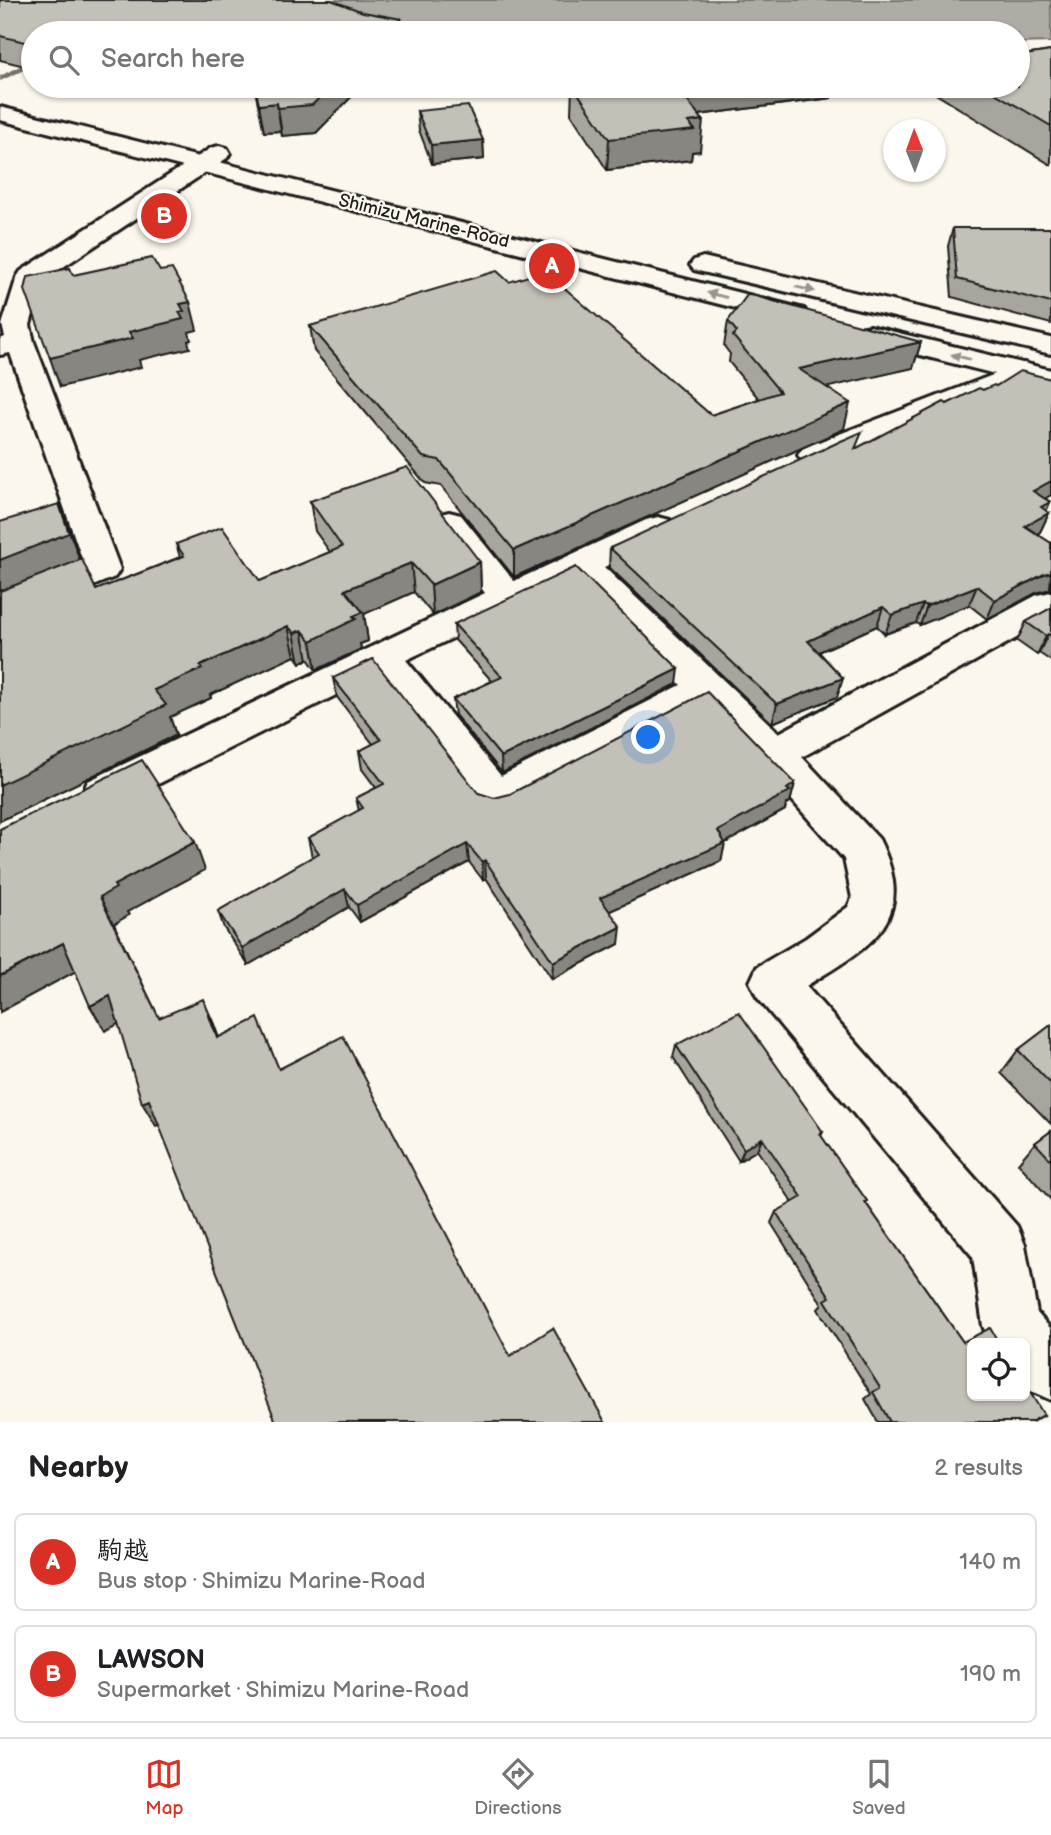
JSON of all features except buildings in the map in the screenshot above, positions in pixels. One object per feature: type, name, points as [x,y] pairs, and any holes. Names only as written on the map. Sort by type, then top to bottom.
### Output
[{"type":"main road","name":"Shimizu Marine-Road","points":[[0,97],[210,159],[821,321]]},
{"type":"main road","name":"Shimizu Marine-Road","points":[[0,113],[595,240]]},
{"type":"main road","points":[[0,612],[103,569],[10,345],[30,277],[210,159]]},
{"type":"main road","points":[[675,259],[1051,346]]},
{"type":"main road","points":[[848,328],[1038,376]]},
{"type":"main road","points":[[788,467],[824,450],[1038,376]]},
{"type":"main road","points":[[428,495],[508,598]]},
{"type":"main road","points":[[74,807],[382,656],[690,513]]},
{"type":"main road","points":[[581,564],[775,754],[864,852],[874,898],[865,920],[822,952],[773,982],[998,1245],[1011,1326],[1051,1371]]},
{"type":"main road","points":[[775,754],[1050,604]]},
{"type":"main road","points":[[382,656],[495,798],[707,689]]},
{"type":"shaded area","points":[[266,0],[1051,0],[1051,42],[1030,43],[1030,21],[341,21]]},
{"type":"waterway","points":[[0,79],[21,69]]},
{"type":"place","name":"LAWSON","points":[[164,216]]},
{"type":"place","name":"駒越","points":[[552,266]]}]
